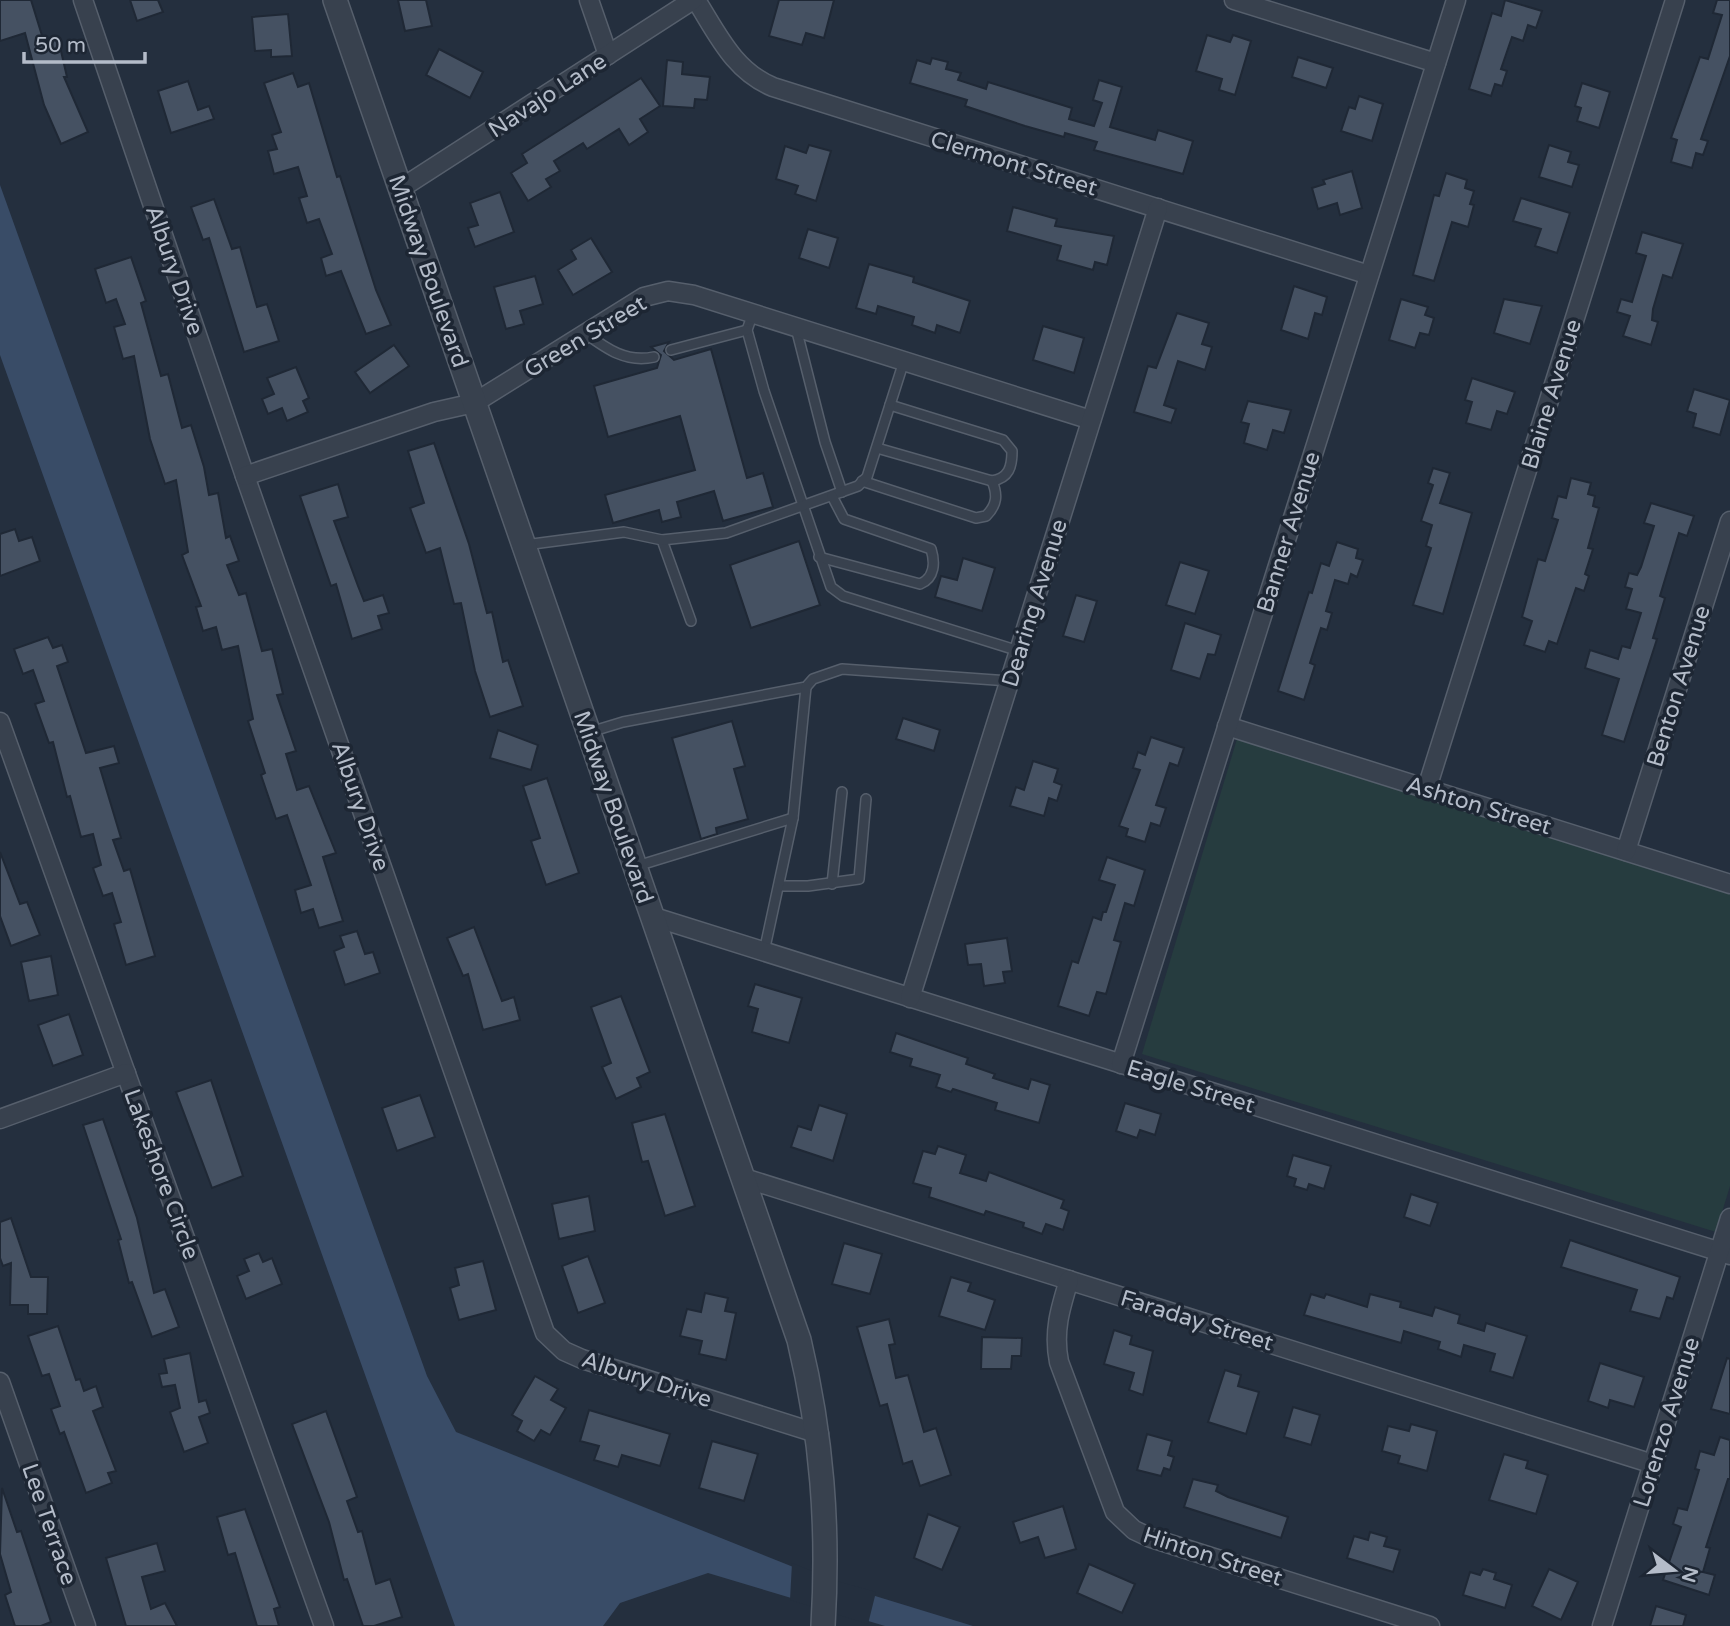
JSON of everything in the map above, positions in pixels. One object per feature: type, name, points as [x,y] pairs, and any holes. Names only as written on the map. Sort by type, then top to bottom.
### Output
[{"type":"street","name":"Albury Drive","points":[[83,0],[245,476],[545,1333],[564,1351],[582,1359],[819,1434]]},
{"type":"street","name":"Midway Boulevard","points":[[335,0],[799,1340],[819,1434],[827,1560],[823,1626]]},
{"type":"street","points":[[589,0],[608,55]]},
{"type":"street","name":"Navajo Lane","points":[[400,189],[695,0]]},
{"type":"street","name":"Clermont Street","points":[[695,0],[735,63],[755,80],[1369,275]]},
{"type":"street","points":[[1234,0],[1436,63]]},
{"type":"street","name":"Banner Avenue","points":[[1121,1064],[1455,0]]},
{"type":"street","name":"Blaine Avenue","points":[[1427,788],[1675,0]]},
{"type":"street","name":"Dearing Avenue","points":[[910,998],[1158,208]]},
{"type":"street","name":"Green Street","points":[[245,476],[434,412],[474,403],[644,297],[668,292],[694,295],[750,321],[796,327],[1091,420]]},
{"type":"street","name":"Benton Avenue","points":[[1626,851],[1730,521]]},
{"type":"street","name":"Lakeshore Circle","points":[[0,722],[324,1626]]},
{"type":"street","name":"Ashton Street","points":[[1227,726],[1730,884]]},
{"type":"street","name":"Eagle Street","points":[[652,916],[1725,1254]]},
{"type":"street","points":[[0,1119],[126,1073]]},
{"type":"street","name":"Faraday Street","points":[[741,1177],[1653,1464]]},
{"type":"street","name":"Lorenzo Avenue","points":[[1602,1626],[1653,1464],[1725,1254],[1730,1218]]},
{"type":"street","name":"Hinton Street","points":[[1069,1280],[1058,1317],[1055,1342],[1059,1362],[1115,1512],[1133,1530],[1430,1626]]},
{"type":"street","name":"Lee Terrace","points":[[0,1382],[86,1626]]},
{"type":"lane","points":[[671,350],[750,321],[801,507],[831,587],[843,596],[1019,651]]},
{"type":"lane","points":[[796,327],[825,442],[842,492]]},
{"type":"lane","points":[[586,334],[619,355],[640,360],[654,357]]},
{"type":"lane","points":[[523,545],[624,532],[662,540],[726,533],[842,492],[862,481],[877,447],[904,361]]},
{"type":"lane","points":[[877,447],[992,481],[1002,479],[1012,462],[1012,451],[1003,440],[890,405]]},
{"type":"lane","points":[[862,481],[976,518],[986,516],[995,503],[997,492],[992,481]]},
{"type":"lane","points":[[819,557],[920,584],[926,582],[933,571],[931,549],[844,519],[832,496]]},
{"type":"lane","points":[[662,540],[691,621]]},
{"type":"lane","points":[[588,732],[623,722],[806,687],[813,680],[842,669],[1009,681]]},
{"type":"lane","points":[[764,952],[793,818],[806,687]]},
{"type":"lane","points":[[832,884],[842,792]]},
{"type":"lane","points":[[779,886],[832,884],[859,878],[866,799]]},
{"type":"lane","points":[[634,867],[793,818]]},
{"type":"green space","points":[[1237,739],[1730,893],[1730,1186],[1716,1232],[1142,1054]]},
{"type":"water","points":[[0,185],[427,1376],[456,1432],[836,1584],[973,1626],[885,1626],[708,1573],[620,1603],[603,1626],[455,1626],[0,355]]},
{"type":"pier","points":[[792,1563],[837,1581],[876,1592],[868,1624],[790,1600]]},
{"type":"building","points":[[0,0],[31,0],[44,42],[58,38],[67,77],[64,77],[88,132],[61,144],[44,105],[25,33],[0,41]]},
{"type":"building","points":[[130,0],[158,0],[163,12],[137,21]]},
{"type":"building","points":[[398,0],[426,0],[432,26],[405,31]]},
{"type":"building","points":[[779,0],[834,0],[824,38],[806,33],[802,45],[769,36]]},
{"type":"building","points":[[1505,0],[1542,11],[1536,28],[1528,25],[1523,41],[1512,37],[1501,69],[1507,71],[1502,86],[1495,84],[1491,96],[1469,89],[1492,13],[1501,16]]},
{"type":"building","points":[[1717,0],[1730,0],[1730,56],[1701,139],[1708,141],[1703,155],[1696,153],[1692,168],[1671,162],[1677,140],[1671,138],[1700,57],[1708,59],[1722,15],[1713,13]]},
{"type":"building","points":[[288,14],[292,56],[271,57],[271,50],[255,51],[252,17]]},
{"type":"building","points":[[1207,35],[1230,42],[1233,35],[1251,41],[1235,95],[1219,90],[1222,79],[1196,71]]},
{"type":"building","points":[[439,49],[483,72],[470,98],[426,75]]},
{"type":"building","points":[[1298,57],[1333,68],[1326,88],[1292,77]]},
{"type":"building","points":[[932,58],[948,62],[946,69],[961,73],[958,80],[986,89],[988,82],[1072,108],[1069,119],[1094,126],[1102,103],[1093,100],[1099,80],[1122,87],[1110,127],[1155,140],[1158,130],[1193,141],[1183,174],[1094,150],[1097,142],[1065,133],[1064,137],[1025,126],[965,106],[967,100],[910,83],[917,60],[930,64]]},
{"type":"building","points":[[667,60],[683,62],[682,74],[710,77],[707,100],[695,99],[694,108],[663,106]]},
{"type":"building","points":[[293,73],[298,87],[309,83],[337,177],[340,176],[376,290],[391,325],[366,334],[341,271],[326,276],[321,258],[332,254],[319,219],[307,223],[299,198],[307,196],[298,167],[274,174],[268,151],[277,149],[272,135],[281,132],[264,83]]},
{"type":"building","points":[[641,78],[660,106],[640,119],[648,132],[629,145],[619,129],[587,149],[583,143],[554,161],[560,171],[546,179],[551,187],[528,201],[511,173],[527,163],[522,154]]},
{"type":"building","points":[[188,81],[198,110],[209,106],[214,119],[171,133],[158,91]]},
{"type":"building","points":[[1582,83],[1610,92],[1599,128],[1577,121],[1581,108],[1575,106]]},
{"type":"building","points":[[1359,96],[1383,104],[1372,141],[1341,131],[1349,107],[1355,109]]},
{"type":"building","points":[[809,145],[831,151],[816,201],[795,194],[798,186],[776,179],[785,146],[806,153]]},
{"type":"building","points":[[1549,145],[1571,152],[1568,162],[1579,165],[1572,187],[1539,177]]},
{"type":"building","points":[[1352,171],[1362,208],[1340,215],[1337,203],[1318,209],[1312,188],[1325,184],[1323,180]]},
{"type":"building","points":[[1446,173],[1467,180],[1465,188],[1474,191],[1470,204],[1474,205],[1468,227],[1452,222],[1434,281],[1413,275],[1434,195],[1439,196]]},
{"type":"building","points":[[500,192],[514,232],[475,247],[468,228],[478,225],[470,203]]},
{"type":"building","points":[[1521,198],[1570,213],[1557,253],[1535,246],[1541,229],[1513,221]]},
{"type":"building","points":[[214,199],[232,249],[240,247],[257,307],[267,304],[279,341],[244,352],[209,238],[203,240],[191,207]]},
{"type":"building","points":[[1013,207],[1057,219],[1055,226],[1114,236],[1107,265],[1095,262],[1093,270],[1057,260],[1061,246],[1007,231]]},
{"type":"building","points":[[808,229],[838,238],[829,268],[799,258]]},
{"type":"building","points":[[1642,232],[1683,244],[1672,278],[1663,275],[1653,309],[1652,320],[1658,322],[1651,345],[1623,336],[1630,316],[1617,312],[1621,299],[1632,302],[1646,256],[1636,253]]},
{"type":"building","points":[[591,238],[612,272],[573,295],[558,270],[576,259],[571,250]]},
{"type":"building","points":[[131,257],[146,301],[141,303],[161,376],[168,374],[182,428],[191,425],[204,467],[209,495],[218,493],[226,538],[230,536],[239,561],[227,565],[239,595],[246,593],[262,651],[272,649],[283,694],[277,695],[296,751],[286,754],[297,790],[309,786],[336,853],[323,857],[343,921],[319,928],[313,909],[301,913],[295,890],[311,885],[287,815],[276,819],[261,775],[265,773],[248,721],[253,719],[238,646],[222,650],[216,627],[203,631],[196,607],[201,606],[182,555],[188,552],[176,480],[165,484],[150,439],[134,356],[123,359],[114,327],[125,324],[116,299],[106,303],[95,269]]},
{"type":"building","points":[[869,264],[914,277],[913,282],[970,301],[960,333],[937,325],[935,333],[912,325],[914,317],[878,306],[876,314],[856,308]]},
{"type":"building","points":[[535,276],[543,304],[520,311],[524,324],[506,329],[494,287]]},
{"type":"building","points":[[1294,286],[1327,297],[1322,315],[1315,313],[1308,339],[1281,330]]},
{"type":"building","points":[[1401,299],[1428,307],[1425,315],[1434,318],[1429,335],[1420,333],[1415,348],[1389,340]]},
{"type":"building","points":[[1504,299],[1542,306],[1530,344],[1494,333]]},
{"type":"building","points":[[1177,313],[1209,323],[1202,344],[1212,347],[1205,370],[1178,361],[1164,405],[1176,409],[1171,423],[1134,412],[1148,366],[1156,368]]},
{"type":"building","points":[[1043,326],[1084,338],[1074,373],[1033,360]]},
{"type":"building","points":[[669,342],[664,351],[674,360],[711,349],[747,478],[763,473],[773,507],[723,521],[714,491],[677,502],[681,517],[662,522],[659,510],[613,523],[605,495],[695,470],[680,416],[608,437],[594,386],[657,368],[661,355],[651,347]]},
{"type":"building","points":[[394,345],[409,366],[370,393],[355,372]]},
{"type":"building","points":[[296,367],[309,398],[303,401],[308,412],[287,421],[282,408],[268,414],[262,399],[274,394],[267,378]]},
{"type":"building","points":[[1472,378],[1515,392],[1507,414],[1497,411],[1491,430],[1466,423],[1472,402],[1465,400]]},
{"type":"building","points":[[1694,389],[1730,400],[1720,435],[1693,427],[1696,414],[1687,411]]},
{"type":"building","points":[[1248,401],[1291,410],[1284,433],[1273,430],[1267,450],[1244,443],[1249,424],[1241,422]]},
{"type":"building","points":[[434,443],[469,544],[487,613],[492,612],[503,662],[508,660],[523,706],[490,717],[475,671],[461,603],[454,604],[440,548],[426,553],[410,508],[424,503],[408,451]]},
{"type":"building","points":[[1433,468],[1450,473],[1440,503],[1472,513],[1443,614],[1413,605],[1431,548],[1426,546],[1432,525],[1421,521],[1433,485],[1428,483]]},
{"type":"building","points":[[1571,478],[1591,483],[1588,494],[1595,496],[1593,506],[1599,508],[1588,548],[1593,549],[1585,574],[1589,576],[1584,591],[1576,588],[1557,644],[1549,641],[1545,652],[1524,645],[1532,621],[1522,617],[1538,559],[1545,561],[1558,520],[1552,518],[1558,496],[1566,498]]},
{"type":"building","points":[[338,484],[348,517],[334,521],[358,586],[364,601],[383,595],[389,613],[378,616],[382,629],[352,639],[336,584],[331,586],[300,496]]},
{"type":"building","points":[[1651,503],[1694,516],[1687,536],[1679,533],[1660,596],[1665,598],[1653,638],[1657,639],[1624,742],[1602,735],[1619,679],[1585,668],[1590,650],[1618,659],[1622,646],[1630,648],[1641,613],[1626,609],[1632,589],[1625,587],[1629,573],[1637,575],[1641,567],[1654,526],[1644,523]]},
{"type":"building","points":[[15,529],[19,541],[32,537],[40,561],[0,576],[0,534]]},
{"type":"building","points":[[799,541],[820,605],[751,628],[730,565]]},
{"type":"building","points":[[1337,542],[1358,549],[1356,558],[1363,560],[1357,577],[1351,574],[1348,584],[1335,580],[1326,611],[1332,613],[1327,630],[1321,628],[1310,663],[1315,665],[1304,700],[1278,691],[1309,592],[1312,593],[1321,563],[1329,566]]},
{"type":"building","points":[[963,558],[995,568],[982,611],[935,597],[941,576],[957,580]]},
{"type":"building","points":[[1180,562],[1209,571],[1195,614],[1166,605]]},
{"type":"building","points":[[1076,595],[1097,601],[1084,642],[1063,636]]},
{"type":"building","points":[[1185,623],[1221,635],[1215,655],[1208,654],[1200,679],[1171,670]]},
{"type":"building","points":[[48,637],[53,648],[62,645],[68,662],[57,666],[86,753],[114,746],[119,763],[100,768],[121,838],[113,840],[124,871],[130,869],[155,956],[126,965],[114,924],[121,922],[112,893],[103,896],[93,868],[101,865],[93,834],[81,837],[70,796],[67,797],[53,742],[49,743],[35,704],[44,701],[33,670],[23,674],[14,649]]},
{"type":"building","points":[[903,718],[940,730],[934,751],[896,739]]},
{"type":"building","points":[[732,721],[745,766],[734,769],[748,819],[716,828],[717,834],[701,839],[672,738]]},
{"type":"building","points":[[498,730],[538,745],[531,770],[490,758]]},
{"type":"building","points":[[1151,737],[1184,748],[1178,766],[1170,763],[1156,805],[1166,808],[1160,826],[1151,823],[1145,842],[1126,836],[1128,829],[1119,826],[1140,770],[1133,768],[1138,752],[1145,755]]},
{"type":"building","points":[[1033,761],[1058,769],[1054,782],[1062,785],[1057,801],[1049,798],[1044,816],[1010,806],[1016,787],[1024,790]]},
{"type":"building","points":[[547,778],[579,873],[546,885],[531,841],[540,838],[523,786]]},
{"type":"building","points":[[0,852],[20,904],[27,902],[40,935],[11,946],[0,916]]},
{"type":"building","points":[[1107,857],[1145,870],[1134,906],[1125,903],[1114,940],[1121,942],[1106,994],[1097,992],[1089,1016],[1058,1006],[1072,961],[1078,963],[1093,917],[1101,920],[1115,885],[1099,880]]},
{"type":"building","points":[[474,927],[502,1001],[514,997],[520,1020],[483,1030],[468,974],[463,976],[447,938]]},
{"type":"building","points":[[357,931],[365,954],[373,952],[380,973],[345,985],[334,951],[344,947],[340,936]]},
{"type":"building","points":[[1007,938],[1012,971],[1003,972],[1005,983],[984,986],[981,964],[968,965],[965,944]]},
{"type":"building","points":[[51,956],[58,995],[29,1001],[21,962]]},
{"type":"building","points":[[755,984],[802,998],[789,1043],[752,1032],[758,1009],[748,1006]]},
{"type":"building","points":[[621,996],[650,1072],[637,1078],[641,1087],[616,1099],[602,1067],[611,1063],[591,1007]]},
{"type":"building","points":[[69,1014],[83,1055],[53,1066],[38,1025]]},
{"type":"building","points":[[896,1033],[968,1058],[966,1064],[995,1074],[993,1078],[1028,1089],[1031,1079],[1050,1085],[1039,1123],[995,1110],[997,1103],[953,1089],[951,1092],[936,1087],[940,1075],[910,1066],[912,1059],[890,1052]]},
{"type":"building","points":[[211,1080],[243,1176],[212,1188],[176,1092]]},
{"type":"building","points":[[420,1095],[435,1137],[397,1151],[382,1108]]},
{"type":"building","points":[[1125,1103],[1161,1114],[1155,1135],[1140,1130],[1137,1138],[1116,1131]]},
{"type":"building","points":[[819,1105],[847,1114],[833,1161],[791,1147],[798,1126],[811,1130]]},
{"type":"building","points":[[665,1114],[695,1206],[665,1216],[648,1161],[642,1162],[632,1123]]},
{"type":"building","points":[[103,1119],[137,1218],[154,1293],[165,1289],[179,1327],[152,1337],[132,1282],[129,1283],[118,1240],[121,1239],[83,1125]]},
{"type":"building","points":[[938,1146],[966,1155],[960,1173],[986,1181],[989,1172],[1064,1200],[1061,1208],[1069,1211],[1063,1230],[1046,1224],[1042,1234],[1023,1227],[1024,1223],[986,1211],[984,1215],[929,1197],[931,1188],[913,1183],[923,1151],[935,1154]]},
{"type":"building","points":[[1293,1155],[1331,1166],[1324,1189],[1309,1184],[1307,1190],[1294,1186],[1296,1179],[1287,1176]]},
{"type":"building","points":[[1411,1194],[1438,1203],[1430,1226],[1404,1217]]},
{"type":"building","points":[[589,1196],[595,1231],[559,1239],[552,1204]]},
{"type":"building","points":[[11,1218],[31,1277],[48,1277],[47,1314],[28,1314],[28,1305],[10,1305],[11,1263],[3,1266],[0,1258],[0,1222]]},
{"type":"building","points":[[1570,1240],[1680,1277],[1673,1299],[1667,1297],[1660,1319],[1630,1311],[1637,1290],[1561,1267]]},
{"type":"building","points":[[844,1243],[882,1254],[870,1294],[832,1284]]},
{"type":"building","points":[[259,1253],[263,1262],[272,1258],[282,1284],[246,1299],[237,1276],[249,1271],[244,1259]]},
{"type":"building","points":[[588,1256],[605,1303],[578,1313],[562,1266]]},
{"type":"building","points":[[483,1261],[496,1310],[459,1320],[450,1288],[459,1285],[455,1268]]},
{"type":"building","points":[[951,1277],[971,1283],[968,1291],[995,1300],[985,1330],[939,1316]]},
{"type":"building","points":[[705,1293],[728,1298],[725,1311],[736,1313],[726,1360],[699,1354],[702,1341],[680,1336],[687,1309],[701,1312]]},
{"type":"building","points":[[1311,1294],[1324,1298],[1326,1294],[1367,1307],[1370,1294],[1401,1302],[1400,1307],[1432,1316],[1435,1307],[1460,1315],[1458,1323],[1484,1331],[1486,1323],[1527,1336],[1513,1378],[1490,1371],[1495,1354],[1464,1345],[1461,1357],[1438,1349],[1440,1342],[1404,1331],[1401,1343],[1304,1315]]},
{"type":"building","points":[[889,1319],[895,1344],[889,1345],[896,1378],[908,1375],[924,1432],[936,1428],[951,1475],[920,1486],[912,1461],[903,1464],[887,1404],[880,1406],[857,1327]]},
{"type":"building","points":[[58,1326],[76,1380],[80,1379],[84,1391],[96,1386],[103,1407],[93,1411],[116,1471],[108,1473],[112,1483],[86,1493],[64,1432],[60,1434],[51,1409],[60,1406],[49,1374],[42,1376],[28,1336]]},
{"type":"building","points":[[1114,1330],[1132,1336],[1130,1344],[1153,1351],[1143,1395],[1129,1390],[1134,1373],[1104,1364]]},
{"type":"building","points":[[982,1337],[1022,1338],[1021,1356],[1012,1356],[1011,1369],[981,1369]]},
{"type":"building","points":[[190,1353],[199,1402],[206,1400],[210,1413],[199,1417],[208,1443],[184,1452],[170,1412],[180,1408],[175,1385],[162,1387],[159,1374],[167,1373],[164,1359]]},
{"type":"building","points":[[1727,1358],[1730,1359],[1730,1414],[1711,1409]]},
{"type":"building","points":[[1600,1363],[1644,1377],[1634,1407],[1610,1400],[1608,1408],[1588,1401]]},
{"type":"building","points":[[1225,1370],[1241,1375],[1238,1386],[1259,1392],[1246,1434],[1208,1422]]},
{"type":"building","points":[[535,1376],[558,1389],[551,1400],[566,1408],[550,1435],[541,1430],[534,1441],[517,1431],[522,1421],[512,1415]]},
{"type":"building","points":[[1293,1407],[1320,1415],[1311,1445],[1284,1437]]},
{"type":"building","points":[[589,1410],[670,1434],[660,1466],[622,1455],[618,1467],[594,1460],[599,1446],[580,1441]]},
{"type":"building","points":[[326,1411],[357,1497],[347,1501],[358,1532],[362,1531],[376,1584],[390,1579],[402,1617],[374,1626],[363,1626],[347,1579],[344,1580],[329,1522],[292,1424]]},
{"type":"building","points":[[1411,1424],[1437,1431],[1427,1471],[1398,1463],[1400,1456],[1382,1451],[1388,1426],[1409,1431]]},
{"type":"building","points":[[1147,1434],[1172,1441],[1168,1455],[1174,1457],[1170,1470],[1164,1468],[1161,1476],[1137,1470]]},
{"type":"building","points":[[1720,1437],[1730,1440],[1730,1479],[1706,1547],[1710,1548],[1703,1572],[1715,1575],[1709,1595],[1663,1580],[1681,1527],[1673,1524],[1678,1508],[1687,1510],[1699,1470],[1695,1469],[1700,1451],[1714,1455]]},
{"type":"building","points":[[712,1441],[758,1454],[744,1501],[699,1488]]},
{"type":"building","points":[[1504,1454],[1528,1461],[1526,1468],[1548,1475],[1536,1514],[1489,1500]]},
{"type":"building","points":[[1193,1479],[1218,1485],[1216,1491],[1228,1497],[1288,1517],[1281,1538],[1184,1507]]},
{"type":"building","points":[[2,1488],[17,1532],[21,1531],[51,1622],[41,1626],[15,1626],[5,1595],[11,1592],[0,1554]]},
{"type":"building","points":[[1063,1506],[1076,1549],[1045,1558],[1038,1537],[1020,1543],[1013,1522]]},
{"type":"building","points":[[245,1509],[280,1607],[274,1609],[279,1626],[257,1626],[235,1553],[228,1555],[217,1517]]},
{"type":"building","points":[[928,1514],[960,1527],[942,1570],[914,1558]]},
{"type":"building","points":[[1370,1532],[1387,1537],[1384,1546],[1400,1550],[1393,1572],[1347,1558],[1354,1536],[1368,1540]]},
{"type":"building","points":[[157,1543],[165,1571],[142,1577],[151,1609],[165,1603],[177,1626],[126,1626],[106,1558]]},
{"type":"building","points":[[1089,1564],[1135,1584],[1122,1613],[1077,1593]]},
{"type":"building","points":[[1483,1569],[1496,1573],[1494,1579],[1512,1585],[1505,1608],[1463,1595],[1470,1572],[1480,1575]]},
{"type":"building","points":[[1549,1569],[1578,1582],[1561,1620],[1532,1606]]},
{"type":"building","points":[[1656,1606],[1686,1615],[1683,1626],[1650,1626]]}]
